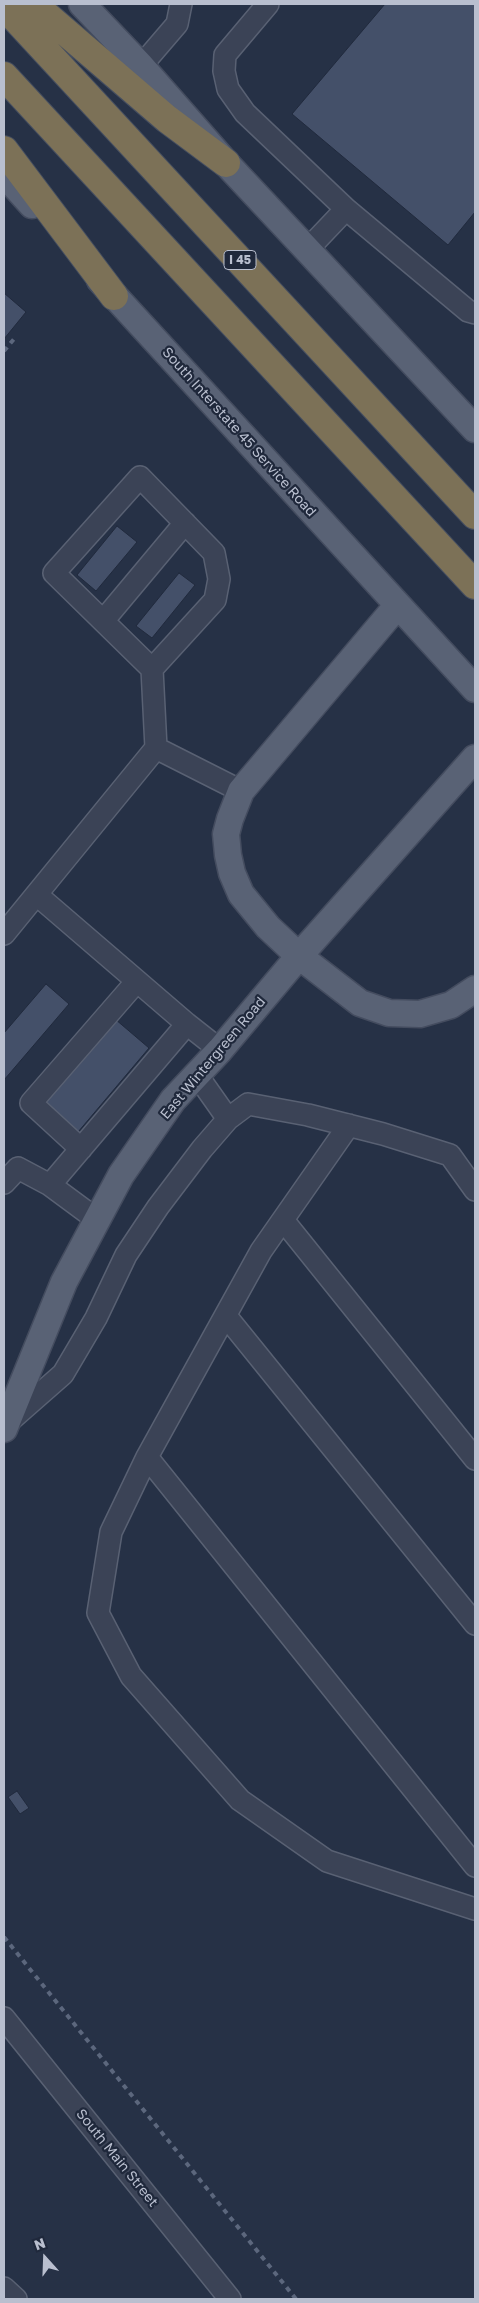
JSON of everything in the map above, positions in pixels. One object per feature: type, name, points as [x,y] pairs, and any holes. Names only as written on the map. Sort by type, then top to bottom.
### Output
[{"type":"highway","points":[[33,4],[167,119],[226,163]]},
{"type":"highway","name":"I 45","points":[[4,6],[475,515]]},
{"type":"highway","points":[[4,76],[475,585]]},
{"type":"highway","points":[[4,150],[114,296]]},
{"type":"main road","points":[[82,4],[141,66],[226,163],[475,429]]},
{"type":"main road","name":"South Interstate 45 Service Road","points":[[4,174],[397,606],[475,689]]},
{"type":"main road","points":[[397,606],[241,791],[226,834],[232,873],[241,894],[263,921],[299,956],[353,999],[374,1009],[405,1014],[436,1010],[458,1001],[475,989]]},
{"type":"main road","name":"East Wintergreen Road","points":[[5,1427],[64,1282],[96,1219],[121,1175],[168,1108],[220,1050],[299,956],[456,782],[475,758]]},
{"type":"street","points":[[141,66],[176,24],[180,4]]},
{"type":"street","points":[[268,4],[225,55],[224,71],[228,89],[245,113],[346,209],[468,311],[475,313]]},
{"type":"street","points":[[307,250],[346,209]]},
{"type":"street","points":[[4,934],[156,748],[152,669],[54,573],[140,477],[214,553],[218,578],[215,600],[152,669]]},
{"type":"street","points":[[103,621],[184,523]]},
{"type":"street","points":[[156,748],[241,791]]},
{"type":"street","points":[[37,895],[136,981],[220,1050]]},
{"type":"street","points":[[81,1149],[31,1103],[136,981]]},
{"type":"street","points":[[50,1186],[187,1024]]},
{"type":"street","points":[[197,1075],[228,1119]]},
{"type":"street","points":[[5,1427],[63,1374],[96,1318],[126,1255],[202,1149],[228,1119],[248,1104],[349,1125],[450,1155],[475,1190]]},
{"type":"street","points":[[349,1125],[261,1251],[147,1457],[112,1532],[98,1613],[131,1676],[240,1800],[327,1861],[475,1909]]},
{"type":"street","points":[[8,1170],[50,1186],[96,1219]]},
{"type":"street","points":[[283,1220],[475,1459]]},
{"type":"street","points":[[226,1316],[475,1624]]},
{"type":"street","points":[[147,1457],[475,1866]]},
{"type":"street","name":"South Main Street","points":[[4,2018],[230,2299]]},
{"type":"street","points":[[4,2288],[16,2299]]},
{"type":"building","points":[[385,4],[475,4],[475,212],[448,245],[292,114]]},
{"type":"building","points":[[4,293],[26,312],[4,339]]},
{"type":"building","points":[[117,526],[137,542],[96,591],[77,575]]},
{"type":"building","points":[[179,573],[195,585],[152,638],[136,626]]},
{"type":"building","points":[[46,984],[69,1004],[4,1080],[4,1033]]},
{"type":"building","points":[[115,1019],[149,1048],[78,1132],[44,1103]]},
{"type":"building","points":[[17,1791],[29,1808],[20,1814],[8,1797]]},
{"type":"railway","points":[[4,351],[14,339]]},
{"type":"railway","points":[[4,1937],[296,2299]]}]
